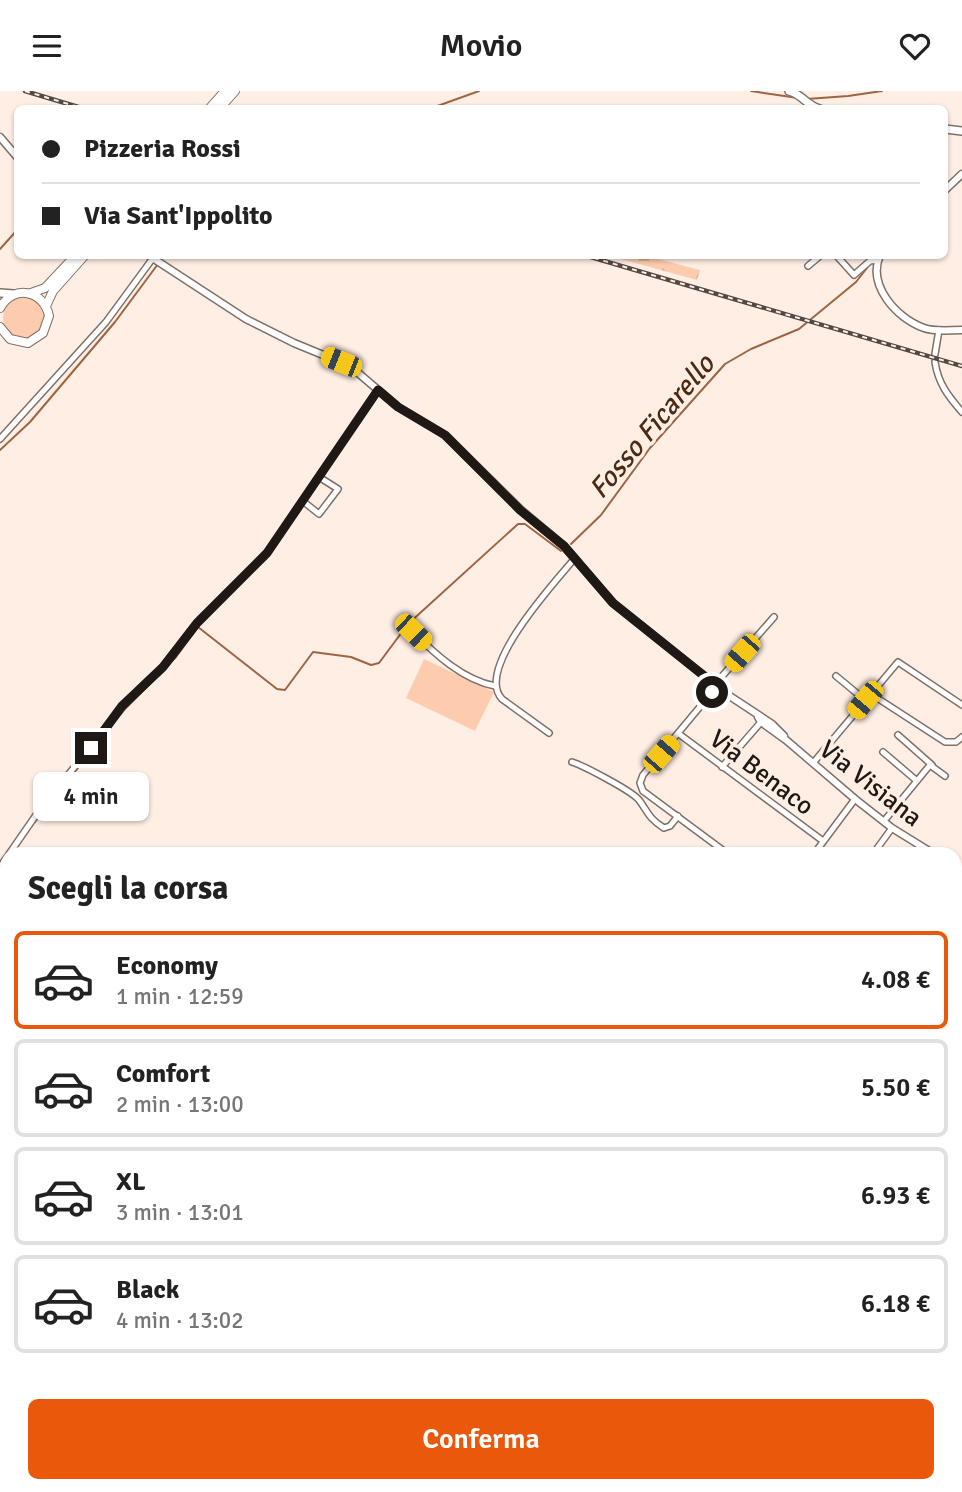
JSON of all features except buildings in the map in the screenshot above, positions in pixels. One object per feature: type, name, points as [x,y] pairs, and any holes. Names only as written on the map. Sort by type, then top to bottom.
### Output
[{"type":"main road","points":[[213,105],[225,91]]},
{"type":"main road","points":[[223,105],[235,91]]},
{"type":"main road","points":[[789,91],[800,96],[809,105]]},
{"type":"main road","points":[[0,293],[31,293],[45,288],[72,259]]},
{"type":"main road","points":[[46,306],[53,291],[81,259]]},
{"type":"main road","points":[[0,343],[10,339],[28,343],[41,336],[48,324],[46,306],[31,293]]},
{"type":"main road","points":[[0,308],[5,300],[14,294]]},
{"type":"main road","points":[[0,327],[10,339]]},
{"type":"street","points":[[0,137],[14,153]]},
{"type":"street","points":[[948,187],[962,174]]},
{"type":"street","points":[[0,439],[106,322],[154,259]]},
{"type":"street","name":"Via Visiana","points":[[154,259],[246,319],[294,344],[350,366],[398,407],[445,435],[520,510],[575,558],[613,603],[786,740],[855,800],[923,847]]},
{"type":"street","points":[[808,266],[816,259]]},
{"type":"street","points":[[840,259],[854,275],[876,259]]},
{"type":"street","points":[[879,259],[875,274],[877,283],[888,300],[913,322],[927,329],[962,330]]},
{"type":"street","points":[[935,354],[939,330]]},
{"type":"street","points":[[935,362],[936,373],[945,391],[962,412]]},
{"type":"street","points":[[14,847],[43,805],[122,706],[163,667],[197,623],[267,553],[378,390]]},
{"type":"street","points":[[304,502],[319,513],[338,489],[319,477]]},
{"type":"street","points":[[495,686],[516,630],[575,558]]},
{"type":"street","points":[[720,847],[643,791],[640,783],[643,775],[774,617]]},
{"type":"street","points":[[413,632],[442,659],[482,682],[495,686],[502,699],[549,733]]},
{"type":"street","points":[[813,763],[898,661],[962,705]]},
{"type":"street","points":[[836,675],[865,700]]},
{"type":"street","points":[[870,694],[945,742],[957,742],[962,737]]},
{"type":"street","points":[[722,767],[760,719]]},
{"type":"street","name":"Via Benaco","points":[[679,734],[823,841]]},
{"type":"street","points":[[898,735],[945,776]]},
{"type":"street","points":[[883,752],[917,781]]},
{"type":"street","points":[[572,762],[635,796],[648,817],[664,828],[678,816]]},
{"type":"street","points":[[884,821],[932,765]]},
{"type":"street","points":[[819,847],[855,800]]},
{"type":"street","points":[[878,847],[892,828]]},
{"type":"green space","points":[[621,259],[658,259],[700,270],[697,280]]},
{"type":"green space","points":[[24,297],[39,303],[45,318],[39,333],[24,339],[9,333],[3,318],[9,303]]},
{"type":"green space","points":[[424,659],[494,692],[475,731],[406,698]]},
{"type":"waterway","points":[[440,105],[479,91]]},
{"type":"waterway","points":[[751,91],[798,98]]},
{"type":"waterway","points":[[807,99],[882,91]]},
{"type":"waterway","points":[[0,249],[14,233]]},
{"type":"waterway","points":[[0,450],[30,422],[115,322],[158,264]]},
{"type":"waterway","name":"Fosso Ficarello","points":[[571,544],[601,515],[650,448],[725,364],[751,349],[799,329],[856,282],[867,268]]},
{"type":"waterway","name":"Fosso Ficarello","points":[[34,823],[125,709],[176,657],[198,627],[277,689],[285,690],[313,652],[351,657],[371,665],[379,663],[408,624],[518,524],[525,524],[561,551]]},
{"type":"railway","points":[[25,91],[72,105]]},
{"type":"railway","points":[[598,259],[962,366]]},
{"type":"route","points":[[91,748],[122,706],[152,679],[197,623],[232,591],[267,553],[378,390],[408,414],[445,435],[520,510],[564,546],[613,603],[713,683],[712,692]]}]
